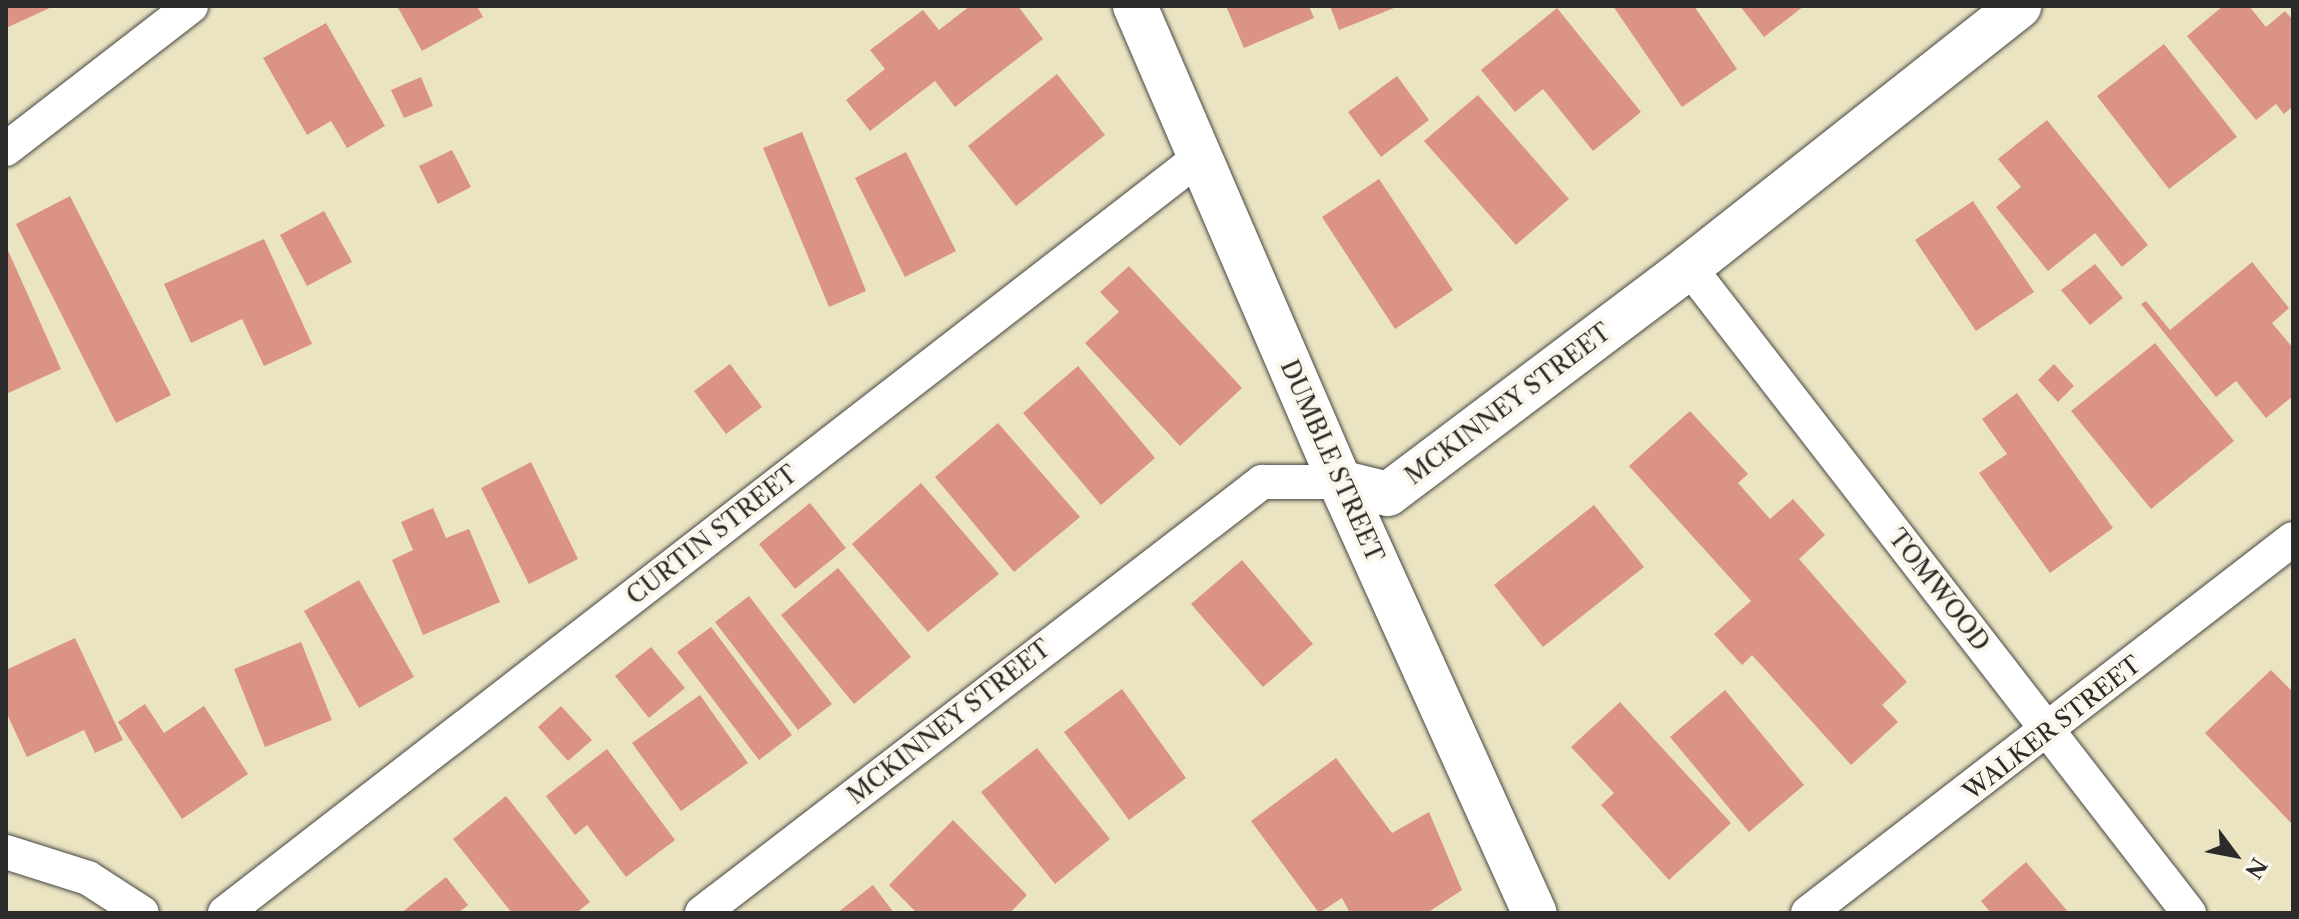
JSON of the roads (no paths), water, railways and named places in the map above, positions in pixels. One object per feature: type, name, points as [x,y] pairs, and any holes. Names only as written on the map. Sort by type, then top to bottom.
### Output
[{"type":"street","points":[[6,149],[191,6]]},
{"type":"street","name":"DUMBLE STREET","points":[[1135,6],[1524,908]]},
{"type":"street","name":"MCKINNEY STREET","points":[[702,913],[1262,482],[1340,482],[1388,494],[1689,267],[2019,6]]},
{"type":"street","name":"CURTIN STREET","points":[[225,913],[1200,157]]},
{"type":"street","name":"TOMWOOD","points":[[1689,267],[2189,913]]},
{"type":"street","name":"WALKER STREET","points":[[1808,913],[2048,731],[2293,539]]},
{"type":"street","points":[[6,852],[88,878],[142,913]]}]
